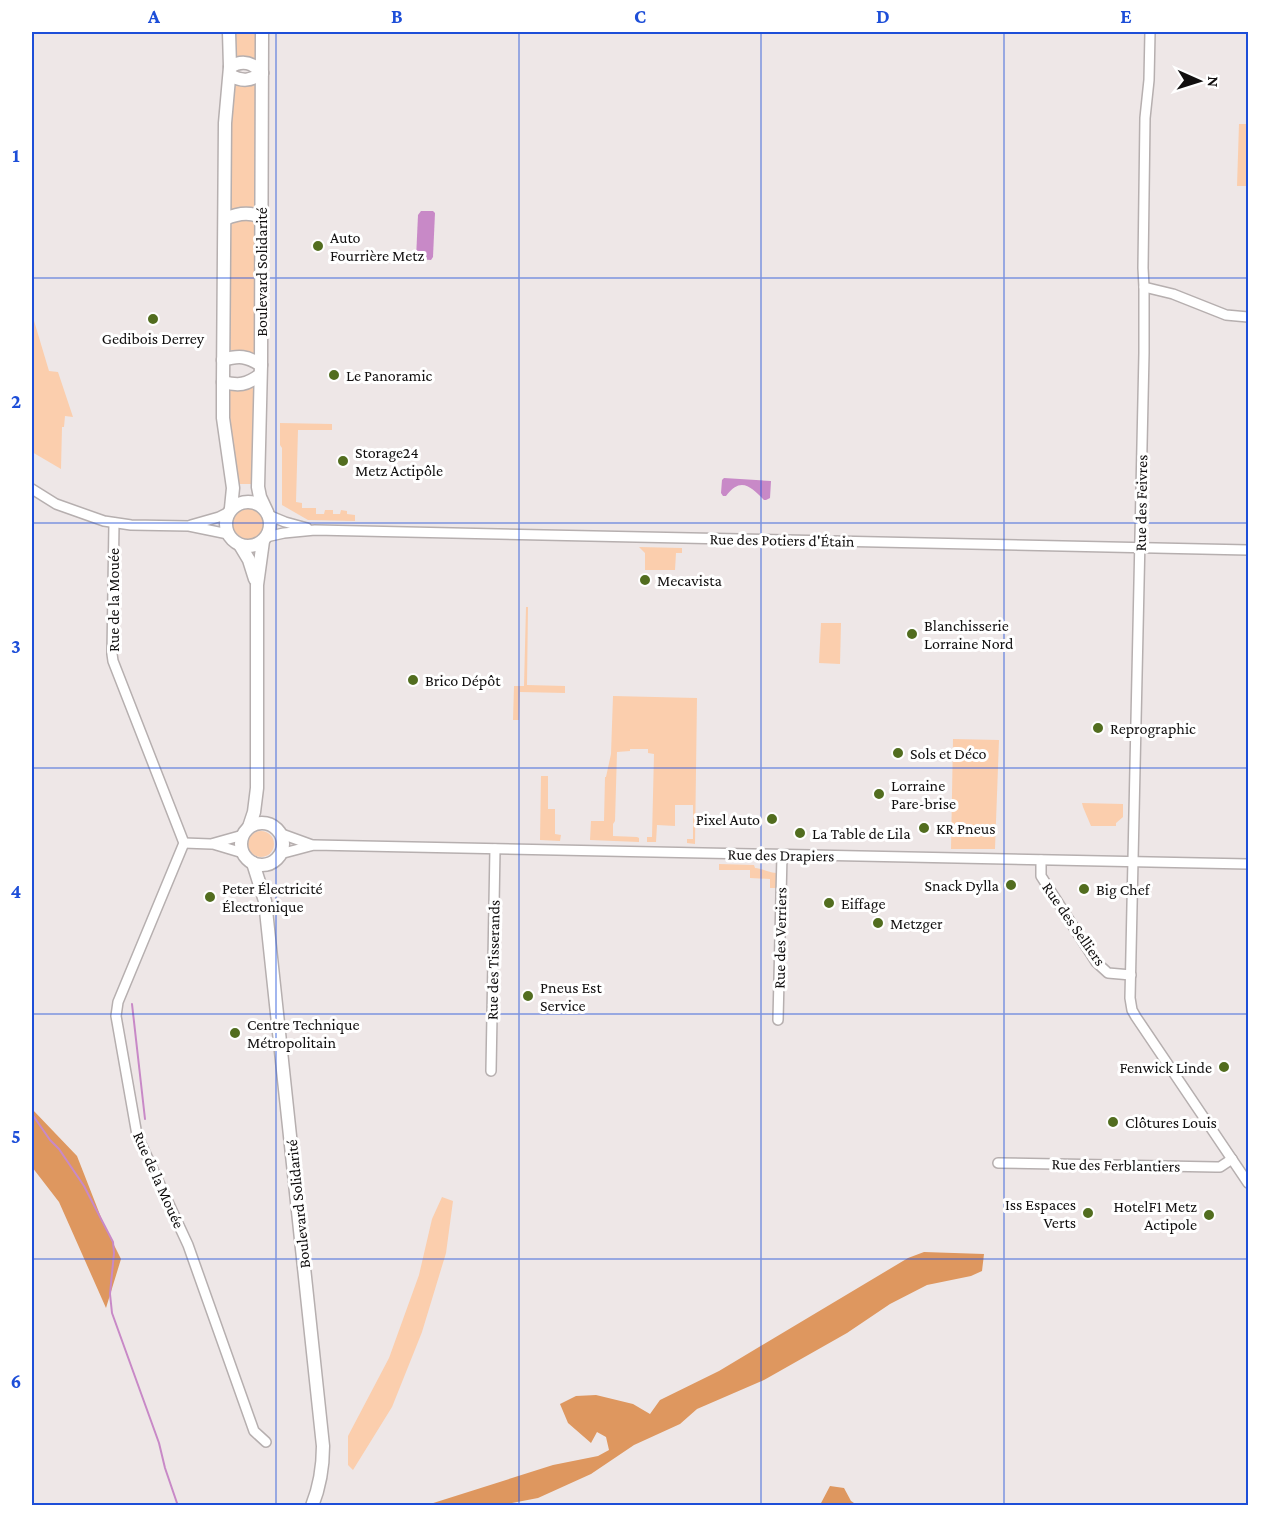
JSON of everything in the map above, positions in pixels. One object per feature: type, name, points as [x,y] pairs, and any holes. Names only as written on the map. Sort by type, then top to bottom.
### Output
[{"type":"main road","points":[[229,32],[230,71],[225,123],[223,382],[224,428],[232,488],[230,510],[225,521],[232,541],[240,545],[250,546],[264,539]]},
{"type":"main road","name":"Boulevard Solidarité","points":[[262,32],[258,487],[267,513]]},
{"type":"main road","points":[[230,71],[238,79],[249,80],[262,73]]},
{"type":"main road","points":[[225,219],[234,215],[246,214],[262,218]]},
{"type":"main road","points":[[223,360],[235,356],[246,357],[260,370],[245,384],[236,385],[223,382]]},
{"type":"main road","points":[[230,510],[242,502],[261,506],[267,513],[270,527],[264,539],[257,585],[257,788],[254,812],[241,841],[246,857],[260,865],[267,864],[277,857],[282,847],[282,840],[264,811],[257,788]]},
{"type":"main road","points":[[240,545],[249,560],[257,585]]},
{"type":"main road","points":[[246,831],[260,823],[275,829]]},
{"type":"main road","name":"Boulevard Solidarité","points":[[265,901],[268,876],[277,857]]},
{"type":"main road","name":"Boulevard Solidarité","points":[[253,863],[265,901],[323,1446],[323,1470],[319,1490],[312,1506]]},
{"type":"street","name":"Rue des Feivres","points":[[1131,975],[1140,547],[1145,118],[1150,32]]},
{"type":"street","points":[[1144,287],[1173,294],[1226,315],[1248,317]]},
{"type":"street","points":[[32,489],[56,504],[104,521],[131,525],[189,526],[228,534]]},
{"type":"street","points":[[189,526],[219,517],[230,510]]},
{"type":"street","name":"Rue des Potiers d'Étain","points":[[267,513],[285,522],[315,530]]},
{"type":"street","name":"Rue de la Mouée","points":[[114,523],[113,661],[184,843],[118,1002],[116,1016],[137,1135],[188,1245],[254,1431],[266,1442]]},
{"type":"street","name":"Rue des Potiers d'Étain","points":[[264,539],[286,532],[315,530],[1248,550]]},
{"type":"street","name":"Rue des Drapiers","points":[[275,829],[292,839],[314,845],[1248,864]]},
{"type":"street","points":[[211,844],[246,831]]},
{"type":"street","points":[[184,843],[211,844],[243,853]]},
{"type":"street","name":"Rue des Drapiers","points":[[277,857],[314,845]]},
{"type":"street","name":"Rue des Tisserands","points":[[491,1071],[495,849]]},
{"type":"street","name":"Rue des Verriers","points":[[778,1020],[782,855]]},
{"type":"street","name":"Rue des Selliers","points":[[1041,860],[1041,876],[1096,962],[1107,973],[1131,975]]},
{"type":"street","points":[[1131,975],[1132,1010],[1248,1183]]},
{"type":"street","name":"Rue des Ferblantiers","points":[[998,1163],[1220,1167],[1232,1159]]},
{"type":"shaded area","points":[[233,32],[257,32],[258,62],[233,59]]},
{"type":"shaded area","points":[[232,84],[243,87],[258,85],[257,206],[235,211],[229,209]]},
{"type":"shaded area","points":[[1239,124],[1248,124],[1248,186],[1237,186]]},
{"type":"shaded area","points":[[421,211],[435,213],[431,260],[416,259],[418,215]]},
{"type":"shaded area","points":[[237,219],[253,222],[257,232],[257,354],[254,356],[242,350],[227,350],[228,229]]},
{"type":"shaded area","points":[[32,314],[49,371],[58,372],[73,417],[65,416],[64,427],[62,427],[61,469],[32,452]]},
{"type":"shaded area","points":[[255,384],[253,484],[237,484],[227,391],[244,389]]},
{"type":"shaded area","points":[[280,423],[332,424],[332,430],[298,430],[296,502],[302,503],[302,508],[316,508],[316,514],[324,514],[325,510],[333,510],[333,514],[340,514],[341,510],[347,511],[347,514],[355,515],[355,521],[308,520],[282,505]]},
{"type":"shaded area","points":[[724,478],[771,481],[770,498],[764,500],[755,491],[741,485],[723,496],[721,493]]},
{"type":"shaded area","points":[[248,507],[260,512],[265,524],[260,536],[248,541],[236,536],[231,524],[236,512]]},
{"type":"shaded area","points":[[639,547],[682,548],[682,553],[676,553],[675,570],[645,570],[645,553]]},
{"type":"shaded area","points":[[526,607],[528,607],[527,685],[565,686],[565,693],[520,692],[519,720],[513,720],[514,686],[524,686]]},
{"type":"shaded area","points":[[821,623],[841,623],[840,664],[819,663]]},
{"type":"shaded area","points":[[613,696],[697,698],[695,844],[687,843],[687,839],[693,839],[693,805],[675,805],[675,826],[657,825],[656,842],[647,842],[647,837],[652,837],[654,754],[648,753],[648,749],[617,752],[613,836],[637,837],[639,842],[590,840],[591,821],[604,821],[605,777],[611,754]]},
{"type":"shaded area","points":[[953,739],[999,740],[995,849],[951,849]]},
{"type":"shaded area","points":[[541,776],[548,776],[548,809],[555,809],[555,834],[561,835],[560,841],[540,840]]},
{"type":"shaded area","points":[[1082,803],[1123,804],[1123,817],[1116,823],[1116,826],[1091,826]]},
{"type":"shaded area","points":[[261,831],[270,835],[274,844],[270,853],[261,857],[252,853],[248,844],[252,835]]},
{"type":"shaded area","points":[[719,864],[754,865],[755,868],[776,873],[776,888],[770,888],[770,879],[750,878],[750,870],[719,870]]},
{"type":"shaded area","points":[[32,1109],[77,1156],[104,1225],[121,1259],[106,1308],[59,1202],[32,1167]]},
{"type":"shaded area","points":[[442,1197],[453,1201],[446,1253],[422,1332],[392,1407],[353,1470],[348,1465],[348,1436],[389,1358],[419,1275],[432,1219]]},
{"type":"shaded area","points":[[924,1252],[984,1254],[982,1271],[971,1276],[927,1285],[890,1304],[847,1333],[764,1380],[697,1409],[680,1424],[634,1445],[591,1474],[538,1498],[501,1505],[427,1505],[553,1465],[598,1456],[609,1450],[606,1437],[597,1432],[591,1443],[568,1423],[560,1404],[576,1396],[596,1395],[633,1404],[650,1414],[660,1400],[719,1371],[908,1258]]},
{"type":"shaded area","points":[[830,1486],[844,1488],[851,1501],[857,1505],[820,1505]]},
{"type":"waterway","points":[[132,1004],[145,1119]]},
{"type":"waterway","points":[[32,1114],[84,1186],[113,1242],[110,1294],[112,1313],[159,1443],[178,1506]]},
{"type":"place","name":"Auto Fourrière Metz","points":[[318,246]]},
{"type":"place","name":"Gedibois Derrey","points":[[153,319]]},
{"type":"place","name":"Le Panoramic","points":[[334,375]]},
{"type":"place","name":"Storage24 Metz Actipôle","points":[[343,461]]},
{"type":"place","name":"Mecavista","points":[[645,580]]},
{"type":"place","name":"Blanchisserie Lorraine Nord","points":[[912,634]]},
{"type":"place","name":"Brico Dépôt","points":[[413,680]]},
{"type":"place","name":"Reprographic","points":[[1098,728]]},
{"type":"place","name":"Sols et Déco","points":[[898,753]]},
{"type":"place","name":"Lorraine Pare-brise","points":[[879,794]]},
{"type":"place","name":"Pixel Auto","points":[[772,819]]},
{"type":"place","name":"KR Pneus","points":[[924,828]]},
{"type":"place","name":"La Table de Lila","points":[[800,833]]},
{"type":"place","name":"Snack Dylla","points":[[1011,885]]},
{"type":"place","name":"Big Chef","points":[[1084,889]]},
{"type":"place","name":"Peter Électricité Électronique","points":[[210,897]]},
{"type":"place","name":"Eiffage","points":[[829,903]]},
{"type":"place","name":"Metzger","points":[[878,923]]},
{"type":"place","name":"Pneus Est Service","points":[[528,996]]},
{"type":"place","name":"Centre Technique Métropolitain","points":[[235,1033]]},
{"type":"place","name":"Fenwick Linde","points":[[1224,1067]]},
{"type":"place","name":"Clôtures Louis","points":[[1113,1122]]},
{"type":"place","name":"Iss Espaces Verts","points":[[1088,1213]]},
{"type":"place","name":"HotelF1 Metz Actipole","points":[[1209,1215]]}]
